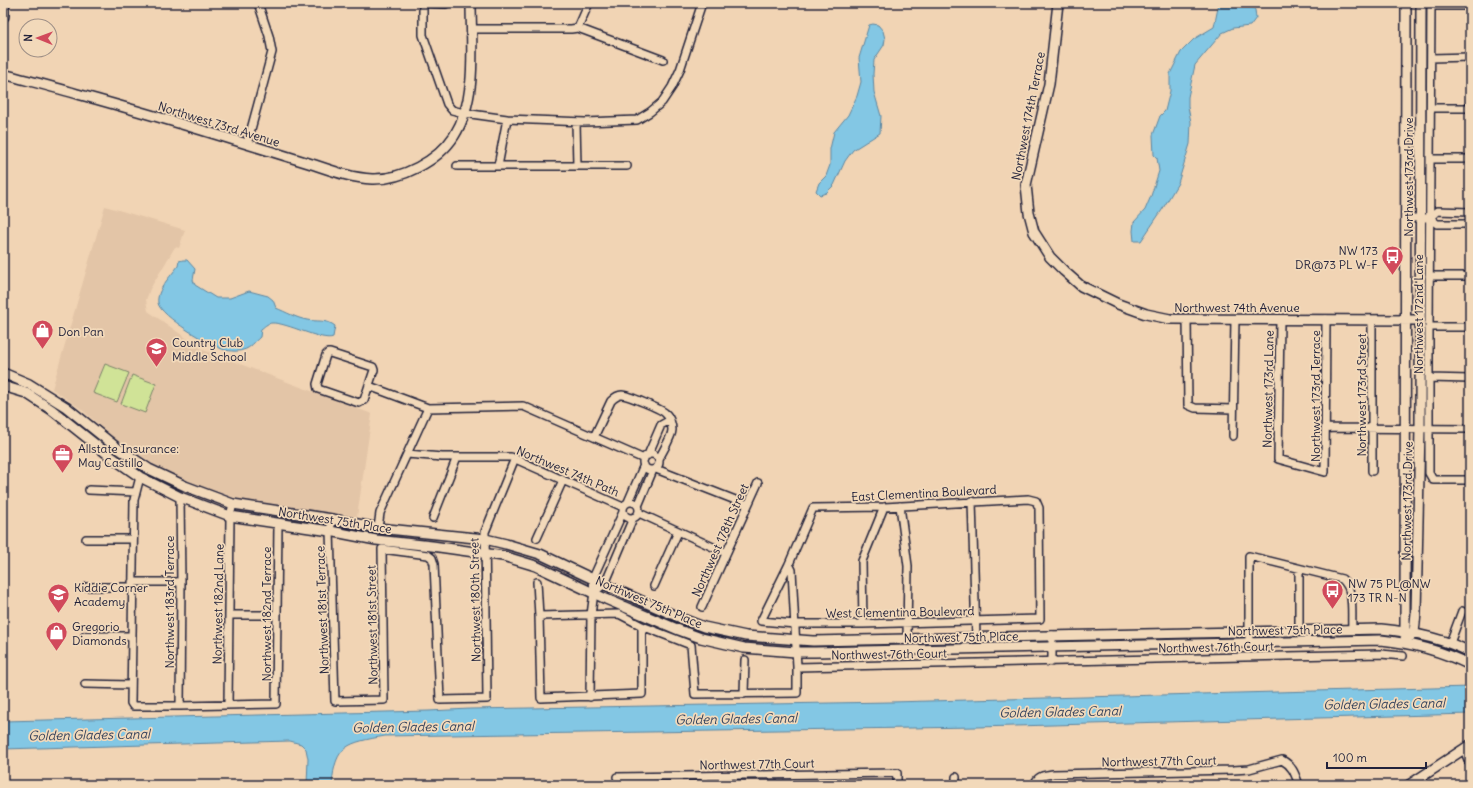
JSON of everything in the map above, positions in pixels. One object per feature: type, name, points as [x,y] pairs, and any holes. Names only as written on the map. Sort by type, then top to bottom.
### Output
[{"type":"main road","points":[[3,3],[3,16]]},
{"type":"street","points":[[247,144],[272,52],[269,36],[258,3]]},
{"type":"street","points":[[446,3],[424,3],[423,35],[447,104],[452,110],[507,120],[576,122],[637,120],[662,102],[672,87],[680,70],[702,3]]},
{"type":"street","name":"Northwest 73rd Avenue","points":[[3,74],[80,94],[355,177],[387,178],[400,175],[427,162],[440,152],[454,136],[470,96],[471,3]]},
{"type":"street","points":[[578,28],[589,3]]},
{"type":"street","name":"Northwest 174th Terrace","points":[[1058,3],[1049,84],[1026,185],[1029,213],[1034,232],[1050,257],[1064,271]]},
{"type":"street","name":"Northwest 173rd Drive","points":[[1406,3],[1404,631],[1406,643]]},
{"type":"street","name":"Northwest 173rd Drive","points":[[1414,633],[1424,429],[1420,320],[1425,218],[1421,3]]},
{"type":"street","points":[[1431,5],[1470,6]]},
{"type":"street","name":"Northwest 172nd Lane","points":[[1431,5],[1430,159],[1425,218],[1429,276],[1429,378],[1424,429],[1429,473],[1434,480],[1470,480]]},
{"type":"street","points":[[471,29],[578,28],[663,60]]},
{"type":"street","points":[[1431,58],[1470,57]]},
{"type":"street","points":[[1431,108],[1470,108]]},
{"type":"street","points":[[498,166],[507,120]]},
{"type":"street","points":[[576,122],[576,166]]},
{"type":"street","points":[[1430,159],[1470,159]]},
{"type":"street","points":[[457,166],[627,166]]},
{"type":"street","points":[[1425,218],[1437,211],[1470,212]]},
{"type":"street","points":[[1405,218],[1425,218],[1436,224],[1470,224]]},
{"type":"street","name":"Northwest 74th Avenue","points":[[1064,271],[1082,286],[1118,304],[1146,314],[1170,319],[1420,320]]},
{"type":"street","points":[[1429,276],[1470,276]]},
{"type":"street","points":[[1187,319],[1188,405],[1195,408],[1233,409]]},
{"type":"street","points":[[1233,436],[1235,319]]},
{"type":"street","name":"Northwest 173rd Lane","points":[[1280,319],[1278,458],[1325,472]]},
{"type":"street","name":"Northwest 173rd Terrace","points":[[1325,472],[1326,319]]},
{"type":"street","name":"Northwest 173rd Street","points":[[1372,320],[1372,471]]},
{"type":"street","points":[[1429,327],[1470,327]]},
{"type":"street","points":[[330,353],[372,366],[374,370],[369,386],[364,400],[359,403],[318,389],[317,384],[326,355],[330,353]]},
{"type":"street","name":"Northwest 75th Place","points":[[3,373],[29,384],[66,407],[116,447],[149,469],[185,486],[233,504],[332,519],[378,528],[485,539],[540,554],[683,619],[704,627],[746,636],[796,640],[1352,628],[1381,629],[1414,633],[1450,643],[1470,652]]},
{"type":"street","points":[[1429,378],[1470,379]]},
{"type":"street","name":"Northwest 75th Place","points":[[3,386],[26,393],[52,410],[110,456],[140,477],[180,497],[230,516],[330,531],[376,540],[485,552],[503,556],[536,566],[671,627],[701,638],[744,648],[796,652],[1381,640],[1406,643],[1439,651],[1470,665]]},
{"type":"street","points":[[369,386],[428,408],[523,406],[645,460]]},
{"type":"street","points":[[594,437],[612,401],[616,396],[622,395],[659,409],[665,413],[670,420],[672,432],[659,459],[660,464],[655,470],[605,584],[594,592]]},
{"type":"street","points":[[378,528],[380,512],[428,408]]},
{"type":"street","points":[[590,697],[591,615],[594,592],[593,578],[661,425],[670,420]]},
{"type":"street","points":[[1326,428],[1470,429]]},
{"type":"street","name":"Northwest 74th Path","points":[[408,454],[442,458],[511,457],[625,507]]},
{"type":"street","points":[[645,460],[652,454],[656,455],[659,459]]},
{"type":"street","points":[[433,518],[457,457]]},
{"type":"street","name":"Northwest 180th Street","points":[[440,700],[487,699],[485,532],[515,458]]},
{"type":"street","points":[[645,460],[647,469],[655,470],[748,505]]},
{"type":"street","points":[[140,477],[134,500],[131,703],[133,706],[228,705]]},
{"type":"street","points":[[537,538],[563,480]]},
{"type":"street","name":"Northwest 178th Street","points":[[702,607],[758,483]]},
{"type":"street","points":[[88,490],[136,492]]},
{"type":"street","name":"Northwest 183rd Terrace","points":[[180,497],[182,582],[180,706]]},
{"type":"street","name":"East Clementina Boulevard","points":[[789,564],[813,508],[884,507],[1028,499],[1036,501],[1039,508],[1040,619]]},
{"type":"street","points":[[956,649],[973,643],[976,637],[972,501]]},
{"type":"street","points":[[625,507],[634,502],[637,512],[726,553]]},
{"type":"street","name":"Northwest 182nd Lane","points":[[228,705],[230,516],[233,504]]},
{"type":"street","points":[[900,506],[908,566],[908,638]]},
{"type":"street","points":[[625,507],[628,518],[637,512]]},
{"type":"street","points":[[863,624],[862,561],[884,507]]},
{"type":"street","name":"Northwest 181st Terrace","points":[[332,519],[330,531],[335,701],[384,700]]},
{"type":"street","name":"Northwest 182nd Terrace","points":[[228,705],[276,704],[278,524]]},
{"type":"street","points":[[654,586],[678,532]]},
{"type":"street","points":[[86,539],[133,539]]},
{"type":"street","name":"Northwest 181st Street","points":[[384,700],[382,549],[428,556],[432,558],[434,564],[440,700]]},
{"type":"street","points":[[1250,643],[1249,556],[1342,580],[1348,584],[1350,592],[1352,628]]},
{"type":"street","points":[[539,616],[619,614],[642,626],[691,645],[695,694],[797,693],[792,570],[789,564]]},
{"type":"street","name":"West Clementina Boulevard","points":[[789,564],[761,621],[795,624],[863,624],[1040,619]]},
{"type":"street","points":[[1299,569],[1299,630]]},
{"type":"street","points":[[87,587],[182,582]]},
{"type":"street","points":[[537,582],[541,698],[642,694],[642,626]]},
{"type":"street","points":[[1450,643],[1462,611]]},
{"type":"street","points":[[230,615],[277,615]]},
{"type":"street","points":[[1406,643],[1414,633]]},
{"type":"street","points":[[1052,635],[1052,662]]},
{"type":"street","points":[[85,636],[131,636]]},
{"type":"street","points":[[1381,640],[1381,654]]},
{"type":"street","name":"Northwest 76th Court","points":[[797,667],[1381,654],[1403,656]]},
{"type":"street","points":[[744,660],[744,694]]},
{"type":"street","points":[[85,684],[131,685]]},
{"type":"street","points":[[1409,785],[1468,747],[1470,762]]},
{"type":"street","name":"Northwest 77th Court","points":[[1035,782],[1042,776],[1053,774],[1249,769],[1282,760],[1289,764],[1293,770],[1298,785]]},
{"type":"street","name":"Northwest 77th Court","points":[[617,777],[897,773],[897,785]]},
{"type":"street","points":[[704,785],[705,776]]},
{"type":"street","points":[[956,777],[956,785]]},
{"type":"street","points":[[543,785],[552,785]]},
{"type":"shaded area","name":"Country Club Middle School","points":[[105,206],[185,230],[179,248],[175,247],[150,289],[146,300],[148,311],[203,350],[372,414],[357,517],[274,507],[233,497],[187,481],[157,466],[114,438],[80,408],[52,389]]},
{"type":"green space","points":[[105,364],[129,373],[117,402],[93,393]]},
{"type":"green space","points":[[132,375],[156,384],[145,413],[121,404]]},
{"type":"water","points":[[1219,3],[1251,3],[1255,10],[1256,18],[1250,26],[1233,28],[1222,33],[1195,65],[1188,97],[1191,122],[1190,144],[1178,183],[1141,241],[1134,241],[1134,222],[1145,210],[1159,171],[1157,158],[1154,155],[1153,135],[1160,116],[1165,111],[1170,91],[1170,74],[1181,52],[1194,39],[1214,27]]},
{"type":"water","points":[[869,25],[878,25],[883,31],[885,39],[884,45],[874,60],[873,74],[874,92],[881,116],[880,133],[853,150],[845,161],[834,185],[826,193],[820,195],[816,191],[819,183],[826,176],[830,165],[830,149],[834,132],[848,115],[857,96],[861,82],[859,58]]},
{"type":"water","points":[[187,260],[195,269],[193,280],[195,285],[216,298],[230,298],[249,291],[268,296],[273,300],[276,308],[291,315],[307,320],[329,322],[335,326],[333,337],[321,337],[286,325],[270,323],[261,329],[260,337],[243,350],[225,350],[209,343],[176,323],[161,309],[158,303],[159,293],[178,266],[179,261]]},
{"type":"water","name":"Golden Glades Canal","points":[[1470,687],[1470,714],[977,727],[385,736],[353,744],[340,753],[336,761],[332,785],[307,785],[308,759],[306,749],[301,744],[290,741],[3,749],[3,721],[470,709],[891,702]]},
{"type":"place","name":"NW 173 DR@73 PL W-F","points":[[1393,276]]},
{"type":"place","name":"Don Pan","points":[[43,350]]},
{"type":"place","name":"Country Club Middle School","points":[[156,368]]},
{"type":"place","name":"Allstate Insurance: May Castillo","points":[[63,474]]},
{"type":"place","name":"NW 75 PL@NW 173 TR N-N","points":[[1332,610]]},
{"type":"place","name":"Kiddie Corner Academy","points":[[58,614]]},
{"type":"place","name":"Gregorio Diamonds","points":[[56,652]]}]
